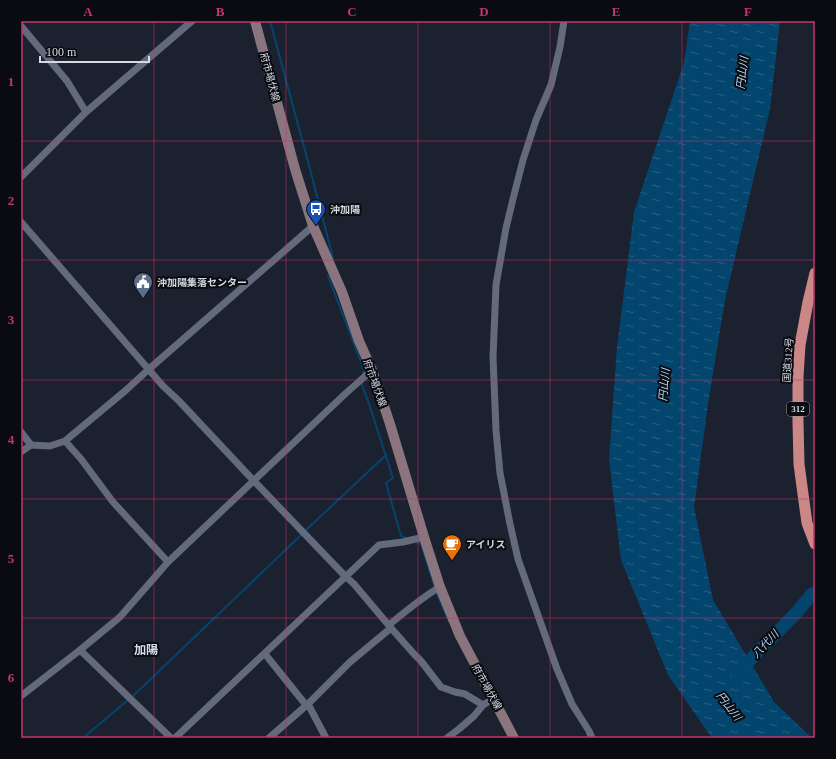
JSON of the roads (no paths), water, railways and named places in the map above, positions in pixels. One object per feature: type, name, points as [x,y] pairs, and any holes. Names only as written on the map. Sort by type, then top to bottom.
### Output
[{"type":"highway","name":"国道312号","points":[[815,273],[800,345],[798,422],[799,464],[807,523],[815,544]]},
{"type":"main road","name":"府市場伏線","points":[[255,21],[295,169],[313,226],[342,292],[359,341],[372,370],[440,587],[460,636],[514,738]]},
{"type":"street","points":[[21,177],[86,112],[192,21]]},
{"type":"street","points":[[564,21],[560,47],[551,85],[536,120],[506,228],[496,285],[493,357],[498,456],[502,486],[518,559],[557,670],[572,704],[592,738]]},
{"type":"street","points":[[21,26],[67,81],[86,112]]},
{"type":"street","points":[[21,222],[163,386],[354,584],[390,627],[421,660],[441,687],[465,694],[483,705]]},
{"type":"street","points":[[21,452],[31,445],[50,446],[66,442],[313,226]]},
{"type":"street","points":[[21,696],[80,650],[120,616],[168,562],[372,370]]},
{"type":"street","points":[[21,432],[31,445]]},
{"type":"street","points":[[66,442],[81,459],[113,502],[168,562]]},
{"type":"street","points":[[175,738],[379,545],[424,537]]},
{"type":"street","points":[[269,738],[411,606],[440,587]]},
{"type":"street","points":[[80,650],[171,738]]},
{"type":"street","points":[[265,654],[307,704],[326,738]]},
{"type":"street","points":[[447,738],[469,720],[483,705],[494,699]]},
{"type":"water","name":"円山川","points":[[690,21],[780,21],[770,109],[725,300],[708,404],[694,507],[713,600],[774,702],[812,738],[712,738],[668,675],[621,560],[609,459],[617,347],[634,212],[684,63]]},
{"type":"waterway","points":[[270,21],[333,258]]},
{"type":"waterway","points":[[328,276],[364,370],[363,374]]},
{"type":"waterway","points":[[363,381],[362,385],[393,478],[386,483],[401,536],[406,538]]},
{"type":"waterway","points":[[305,531],[386,455]]},
{"type":"waterway","points":[[132,697],[302,534]]},
{"type":"waterway","points":[[416,542],[421,544],[435,588]]},
{"type":"waterway","points":[[436,592],[449,621]]},
{"type":"waterway","name":"八代川","points":[[738,674],[759,650],[797,612],[812,594]]},
{"type":"waterway","points":[[83,738],[128,700]]},
{"type":"place","name":"沖加陽","points":[[316,226]]},
{"type":"place","name":"沖加陽集落センター","points":[[143,299]]},
{"type":"place","name":"アイリス","points":[[452,561]]},
{"type":"district","name":"加陽","points":[[146,650]]}]
